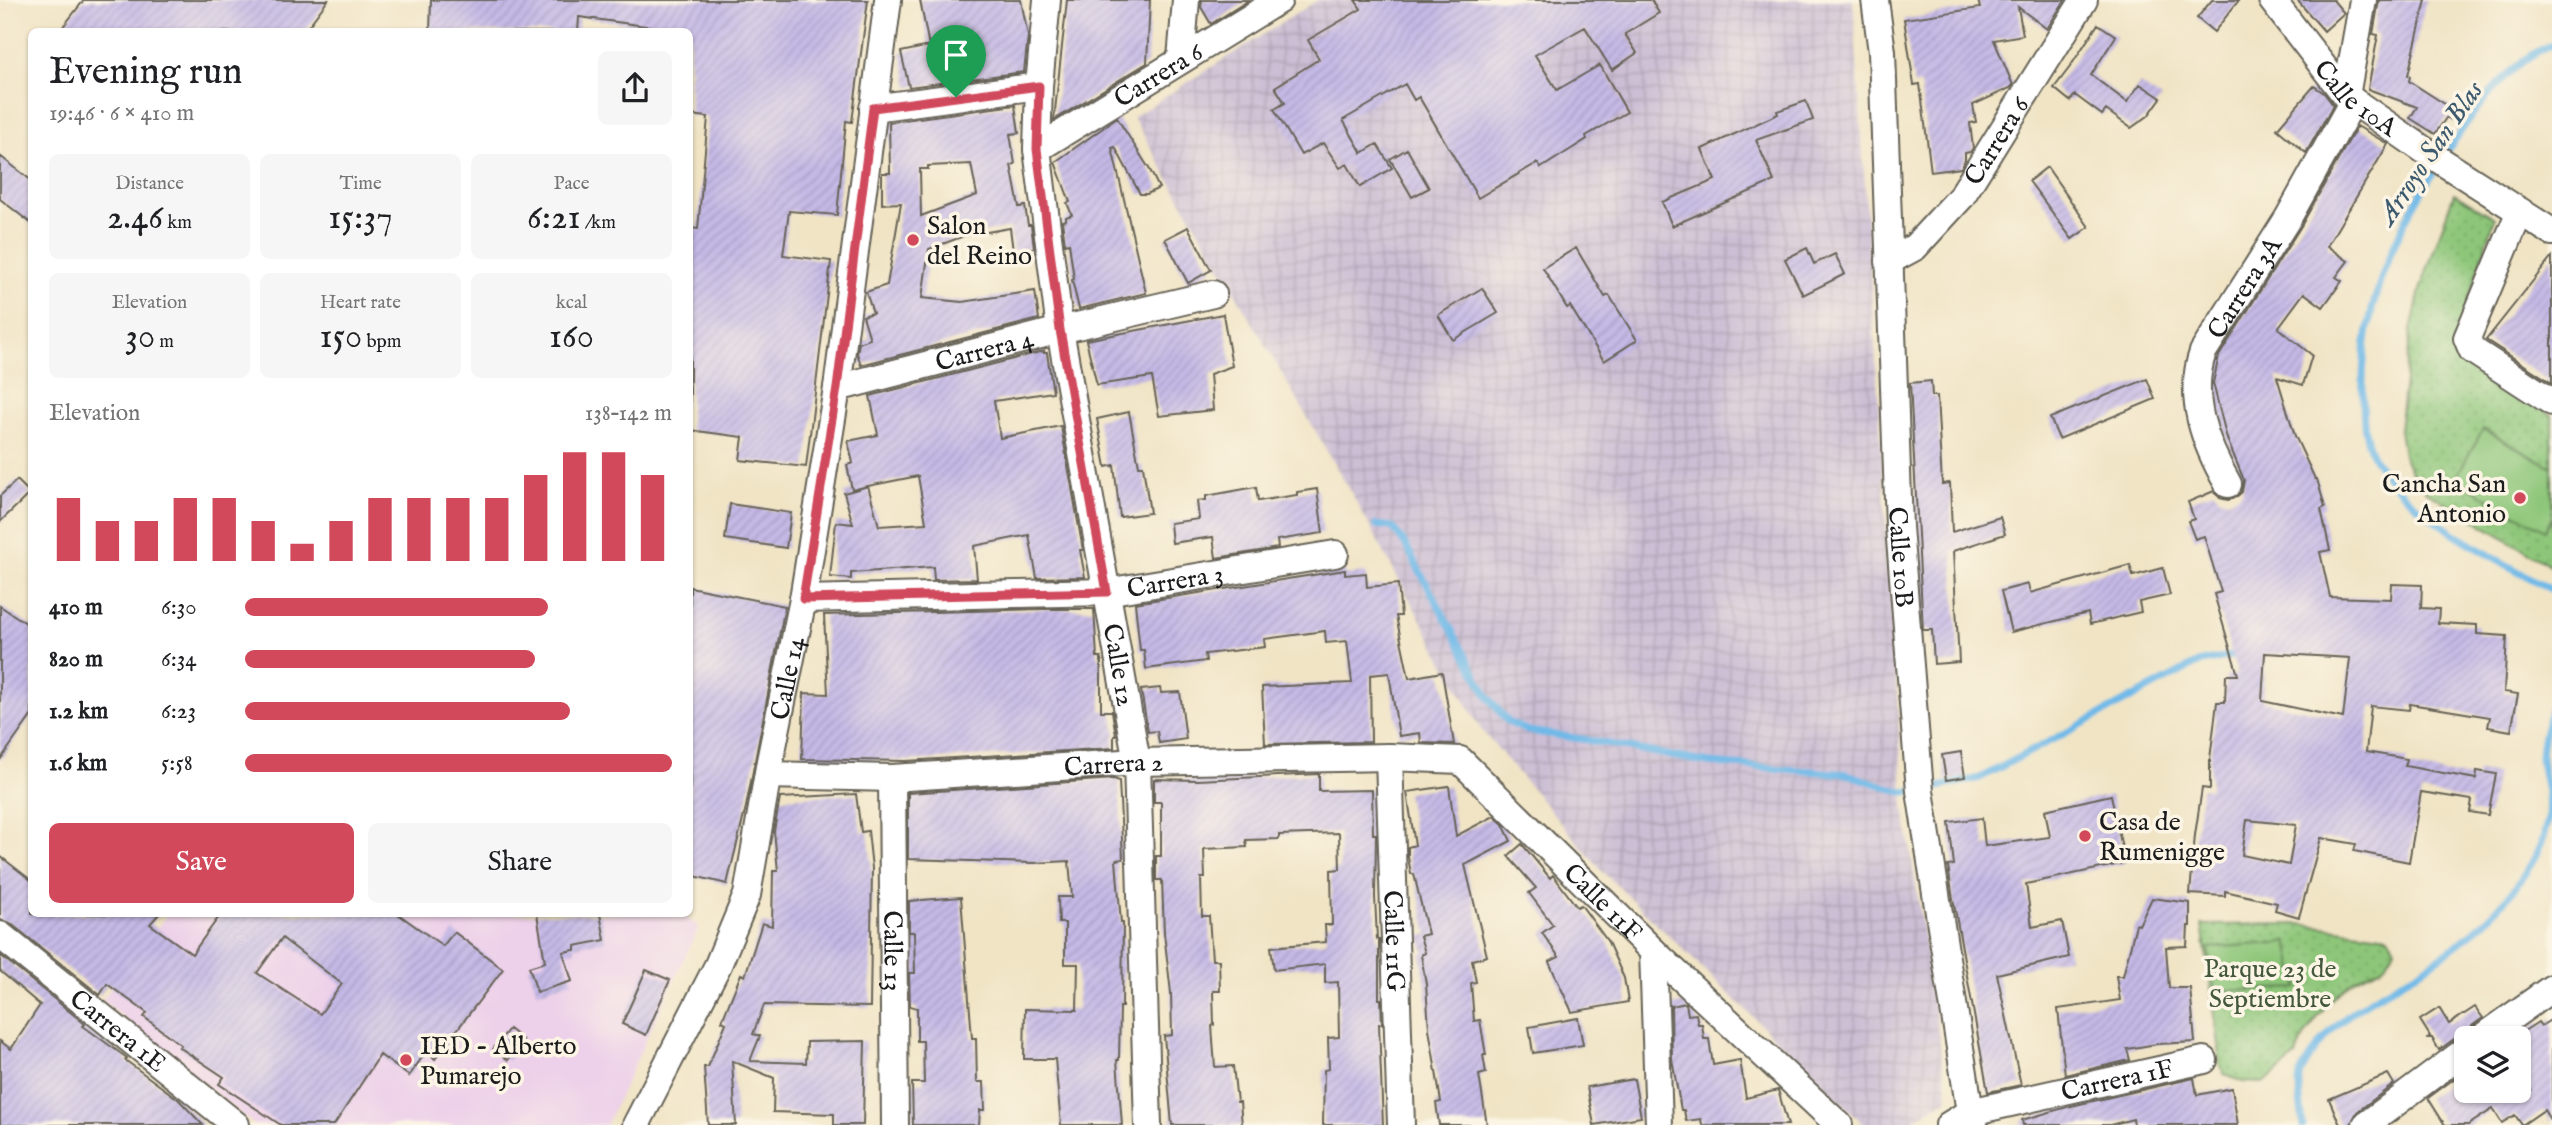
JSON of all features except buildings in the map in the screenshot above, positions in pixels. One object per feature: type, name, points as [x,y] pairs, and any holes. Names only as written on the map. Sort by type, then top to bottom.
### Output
[{"type":"street","name":"Calle 14","points":[[636,1125],[718,965],[747,895],[803,599],[837,388],[888,0]]},
{"type":"street","name":"Calle 12","points":[[1047,0],[1039,86],[1037,149],[1060,330],[1137,762],[1149,1125]]},
{"type":"street","points":[[1181,59],[1186,0]]},
{"type":"street","name":"Carrera 6","points":[[1037,149],[1279,0]]},
{"type":"street","name":"Calle 10B","points":[[1875,0],[1882,52],[1899,527],[1920,791],[1964,1121]]},
{"type":"street","name":"Carrera 6","points":[[1889,261],[1915,247],[1961,197],[2084,0]]},
{"type":"street","name":"Calle 10A","points":[[2272,0],[2349,98],[2552,232]]},
{"type":"street","name":"Carrera 3A","points":[[2228,484],[2212,457],[2197,404],[2197,370],[2203,352],[2288,218],[2349,98],[2363,0]]},
{"type":"street","points":[[873,108],[1039,86]]},
{"type":"street","points":[[2520,211],[2467,338],[2472,350],[2552,401]]},
{"type":"street","name":"Carrera 4","points":[[837,388],[1213,293]]},
{"type":"street","name":"Carrera 3","points":[[803,599],[1107,592],[1335,554]]},
{"type":"street","name":"Carrera 2","points":[[768,775],[892,778],[1137,762],[1389,757],[1460,760]]},
{"type":"street","name":"Calle 11G","points":[[1389,757],[1401,1125]]},
{"type":"street","name":"Calle 11F","points":[[1460,760],[1653,951],[1659,1125]]},
{"type":"street","name":"Calle 13","points":[[892,778],[895,1125]]},
{"type":"street","name":"Carrera 1E","points":[[0,934],[236,1125]]},
{"type":"street","points":[[1653,951],[1839,1125]]},
{"type":"street","points":[[2500,1026],[2552,988]]},
{"type":"street","points":[[2366,1125],[2454,1059]]},
{"type":"street","name":"Carrera 1F","points":[[1964,1121],[2204,1060]]},
{"type":"shaded area","points":[[1318,0],[1853,0],[1904,807],[1948,1098],[1906,1125],[1865,1125],[1602,871],[1480,728],[1357,503],[1133,117]]},
{"type":"shaded area","name":"IED - Alberto Pumarejo","points":[[166,917],[685,917],[699,927],[606,1125],[255,1125],[102,1000]]},
{"type":"green space","points":[[2454,193],[2495,218],[2456,339],[2502,380],[2552,416],[2552,566],[2427,492],[2413,476],[2403,455],[2399,430],[2411,330],[2420,290]]},
{"type":"green space","name":"Cancha San Antonio","points":[[2483,429],[2552,467],[2552,517],[2545,530],[2455,479]]},
{"type":"green space","name":"Parque 23 de Septiembre","points":[[2300,924],[2389,936],[2395,948],[2387,962],[2354,980],[2338,994],[2311,1027],[2296,1057],[2263,1083],[2243,1082],[2225,1075],[2219,1064],[2219,1045],[2202,925]]},
{"type":"green space","points":[[2288,942],[2298,988],[2215,991],[2208,948]]},
{"type":"waterway","name":"Arroyo San Blas","points":[[2445,155],[2478,108],[2505,77],[2535,53],[2552,44]]},
{"type":"waterway","name":"Arroyo San Blas","points":[[2438,165],[2394,246],[2374,303],[2364,363],[2363,414],[2367,441],[2374,458],[2395,486],[2435,521],[2552,590]]},
{"type":"waterway","points":[[1376,525],[1392,527],[1405,544],[1488,697],[1508,722],[1528,731],[1709,763],[1847,774],[1902,792],[1920,791],[1980,778],[2198,663],[2239,654]]},
{"type":"waterway","name":"Arroyo San Blas","points":[[2303,1125],[2299,1091],[2301,1072],[2325,1038],[2338,1024],[2366,1003],[2457,945],[2506,899],[2531,864],[2540,846],[2548,816],[2548,797],[2541,755],[2552,708]]},
{"type":"place","name":"Salon del Reino","points":[[913,240]]},
{"type":"place","name":"Cancha San Antonio","points":[[2520,498]]},
{"type":"place","name":"Casa de Rumenigge","points":[[2085,836]]},
{"type":"place","name":"IED - Alberto Pumarejo","points":[[406,1060]]},
{"type":"route","points":[[1039,86],[1037,149],[1060,330],[1107,592],[803,599],[837,388],[873,108],[956,97],[1039,86]]}]
